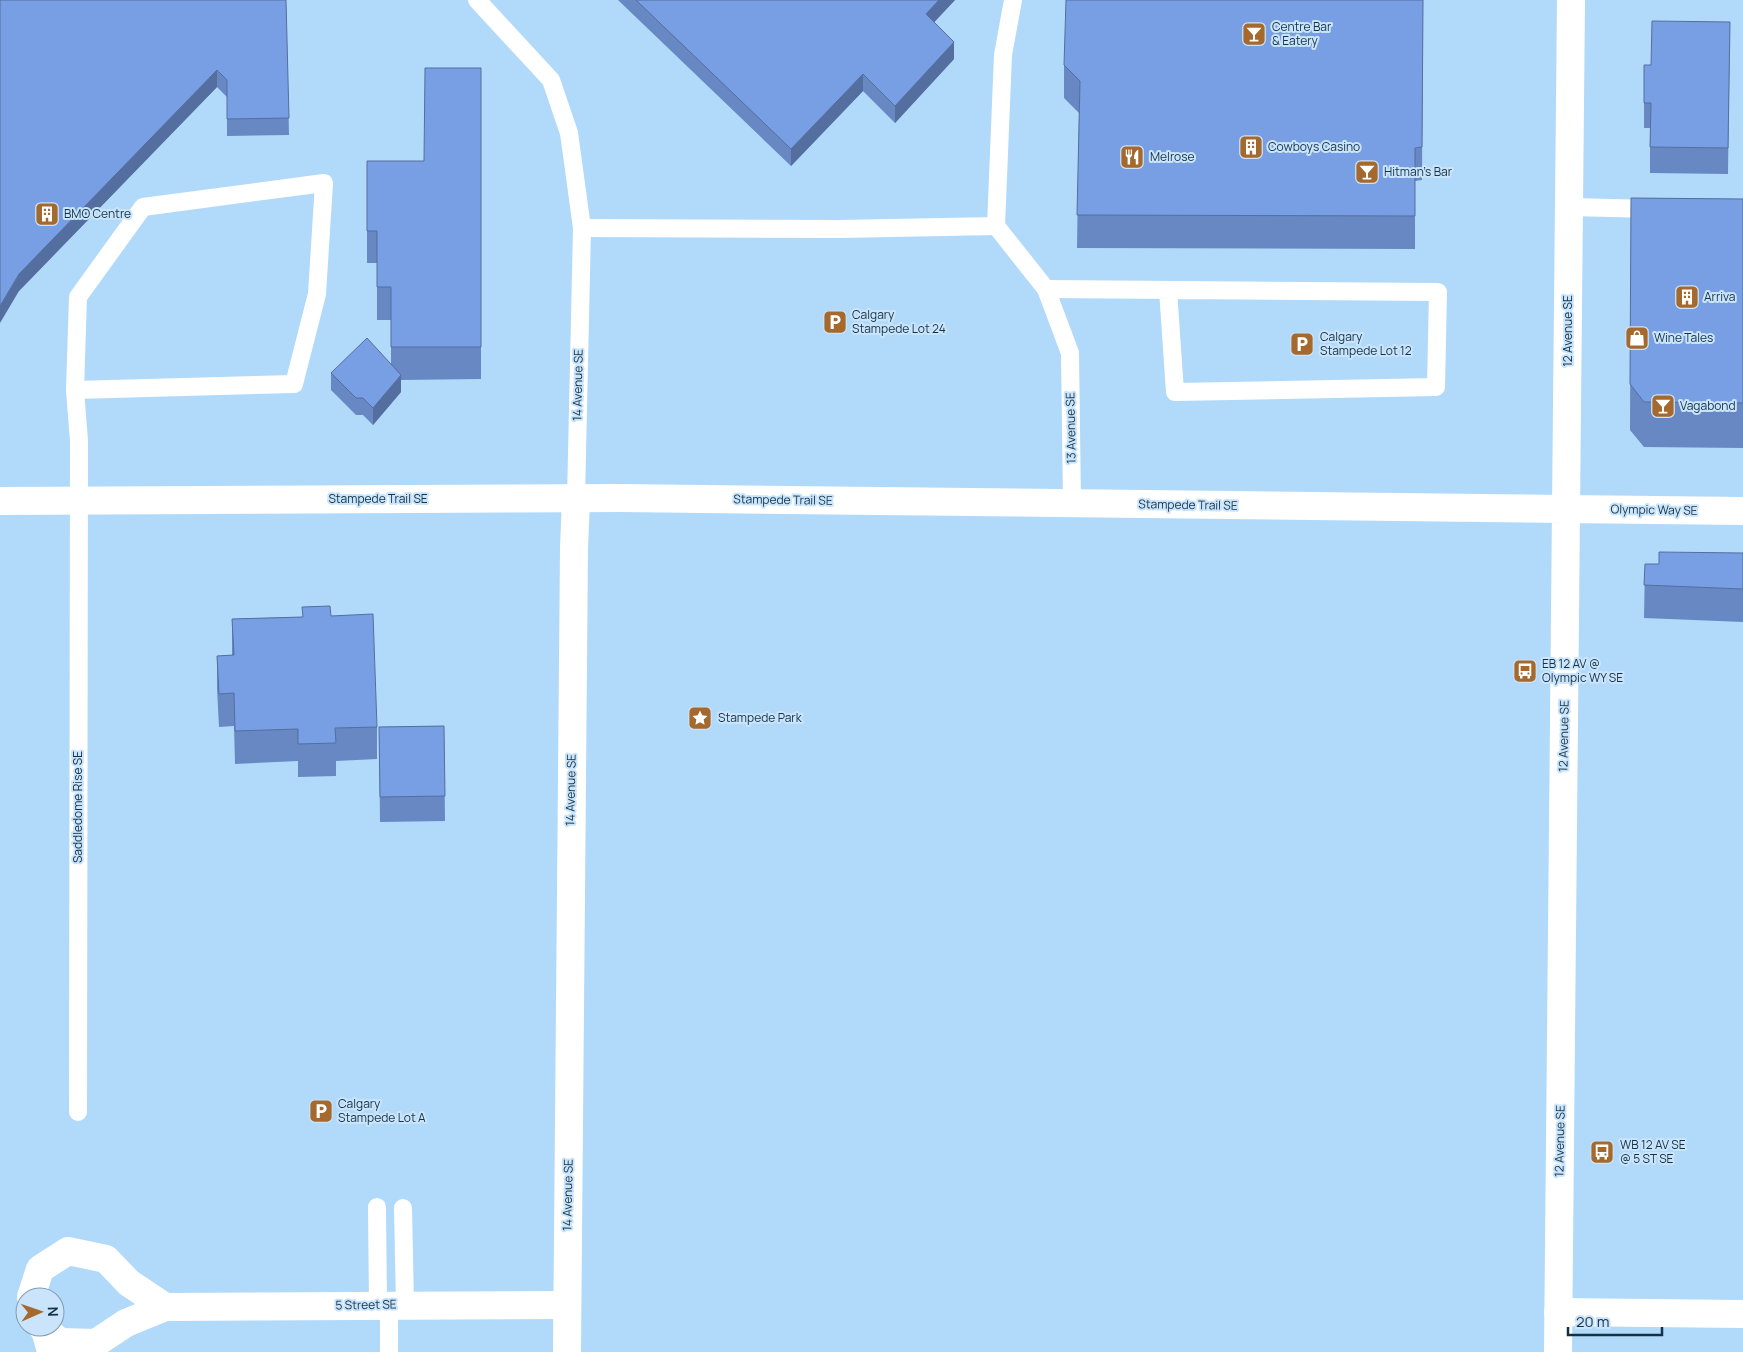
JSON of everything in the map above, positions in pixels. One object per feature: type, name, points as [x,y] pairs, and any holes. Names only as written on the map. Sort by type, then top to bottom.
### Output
[{"type":"street","name":"12 Avenue SE","points":[[1558,1352],[1571,0]]},
{"type":"street","name":"Stampede Trail SE","points":[[0,502],[576,499],[1566,509]]},
{"type":"street","name":"14 Avenue SE","points":[[567,1352],[576,499]]},
{"type":"street","name":"Olympic Way SE","points":[[1566,509],[1743,512]]},
{"type":"street","points":[[34,1287],[40,1269],[68,1251],[106,1259],[129,1283],[165,1307]]},
{"type":"street","name":"5 Street SE","points":[[54,1337],[60,1342],[93,1347],[126,1323],[165,1307],[566,1305]]},
{"type":"street","points":[[1558,1312],[1743,1314]]},
{"type":"lane","name":"14 Avenue SE","points":[[477,0],[551,80],[569,133],[582,228],[576,499]]},
{"type":"lane","points":[[582,228],[839,229],[996,226],[1003,55],[1014,0]]},
{"type":"lane","name":"Saddledome Rise SE","points":[[75,390],[294,384],[317,294],[324,183],[142,207],[78,297],[75,390],[79,441],[78,1112]]},
{"type":"lane","points":[[1569,207],[1672,209]]},
{"type":"lane","name":"13 Avenue SE","points":[[996,226],[1046,289],[1070,353],[1072,503]]},
{"type":"lane","points":[[1046,289],[1438,292],[1436,387],[1175,392],[1168,290]]},
{"type":"lane","points":[[377,1207],[391,1305]]},
{"type":"lane","points":[[389,1352],[391,1305],[403,1208]]},
{"type":"lane","points":[[43,1337],[46,1352]]},
{"type":"building","name":"BMO Centre","points":[[0,0],[286,0],[289,118],[227,119],[227,80],[217,70],[19,274],[0,306]]},
{"type":"building","points":[[636,0],[939,0],[926,14],[954,42],[895,106],[863,74],[791,149]]},
{"type":"building","name":"Cowboys Casino","points":[[1066,0],[1423,0],[1422,147],[1415,148],[1415,216],[1077,215],[1080,81],[1064,65]]},
{"type":"building","points":[[1652,21],[1730,22],[1728,148],[1650,147],[1651,103],[1644,103],[1644,65],[1651,65]]},
{"type":"building","points":[[425,68],[481,68],[481,347],[391,347],[391,287],[377,287],[377,231],[367,231],[367,161],[424,161]]},
{"type":"building","name":"Arriva","points":[[1631,198],[1743,199],[1743,403],[1644,402],[1630,384]]},
{"type":"building","points":[[367,338],[401,375],[373,408],[363,398],[356,398],[331,373]]},
{"type":"building","points":[[1659,552],[1743,553],[1743,589],[1644,585],[1645,564],[1659,564]]},
{"type":"building","points":[[330,606],[331,616],[373,614],[377,727],[335,728],[336,743],[298,744],[298,729],[235,731],[234,693],[219,694],[217,656],[234,655],[232,619],[303,617],[302,607]]},
{"type":"building","points":[[444,726],[445,796],[380,797],[379,727]]},
{"type":"place","name":"Centre Bar & Eatery","points":[[1254,34]]},
{"type":"place","name":"Cowboys Casino","points":[[1251,147]]},
{"type":"place","name":"Melrose","points":[[1132,157]]},
{"type":"place","name":"Hitman's Bar","points":[[1367,172]]},
{"type":"place","name":"BMO Centre","points":[[47,214]]},
{"type":"place","name":"Arriva","points":[[1687,297]]},
{"type":"place","name":"Calgary Stampede Lot 24","points":[[835,322]]},
{"type":"place","name":"Wine Tales","points":[[1637,338]]},
{"type":"place","name":"Calgary Stampede Lot 12","points":[[1302,344]]},
{"type":"place","name":"Vagabond","points":[[1663,406]]},
{"type":"place","name":"EB 12 AV @ Olympic WY SE","points":[[1525,671]]},
{"type":"place","name":"Stampede Park","points":[[700,718]]},
{"type":"place","name":"Calgary Stampede Lot A","points":[[321,1111]]},
{"type":"place","name":"WB 12 AV SE @ 5 ST SE","points":[[1602,1152]]}]
